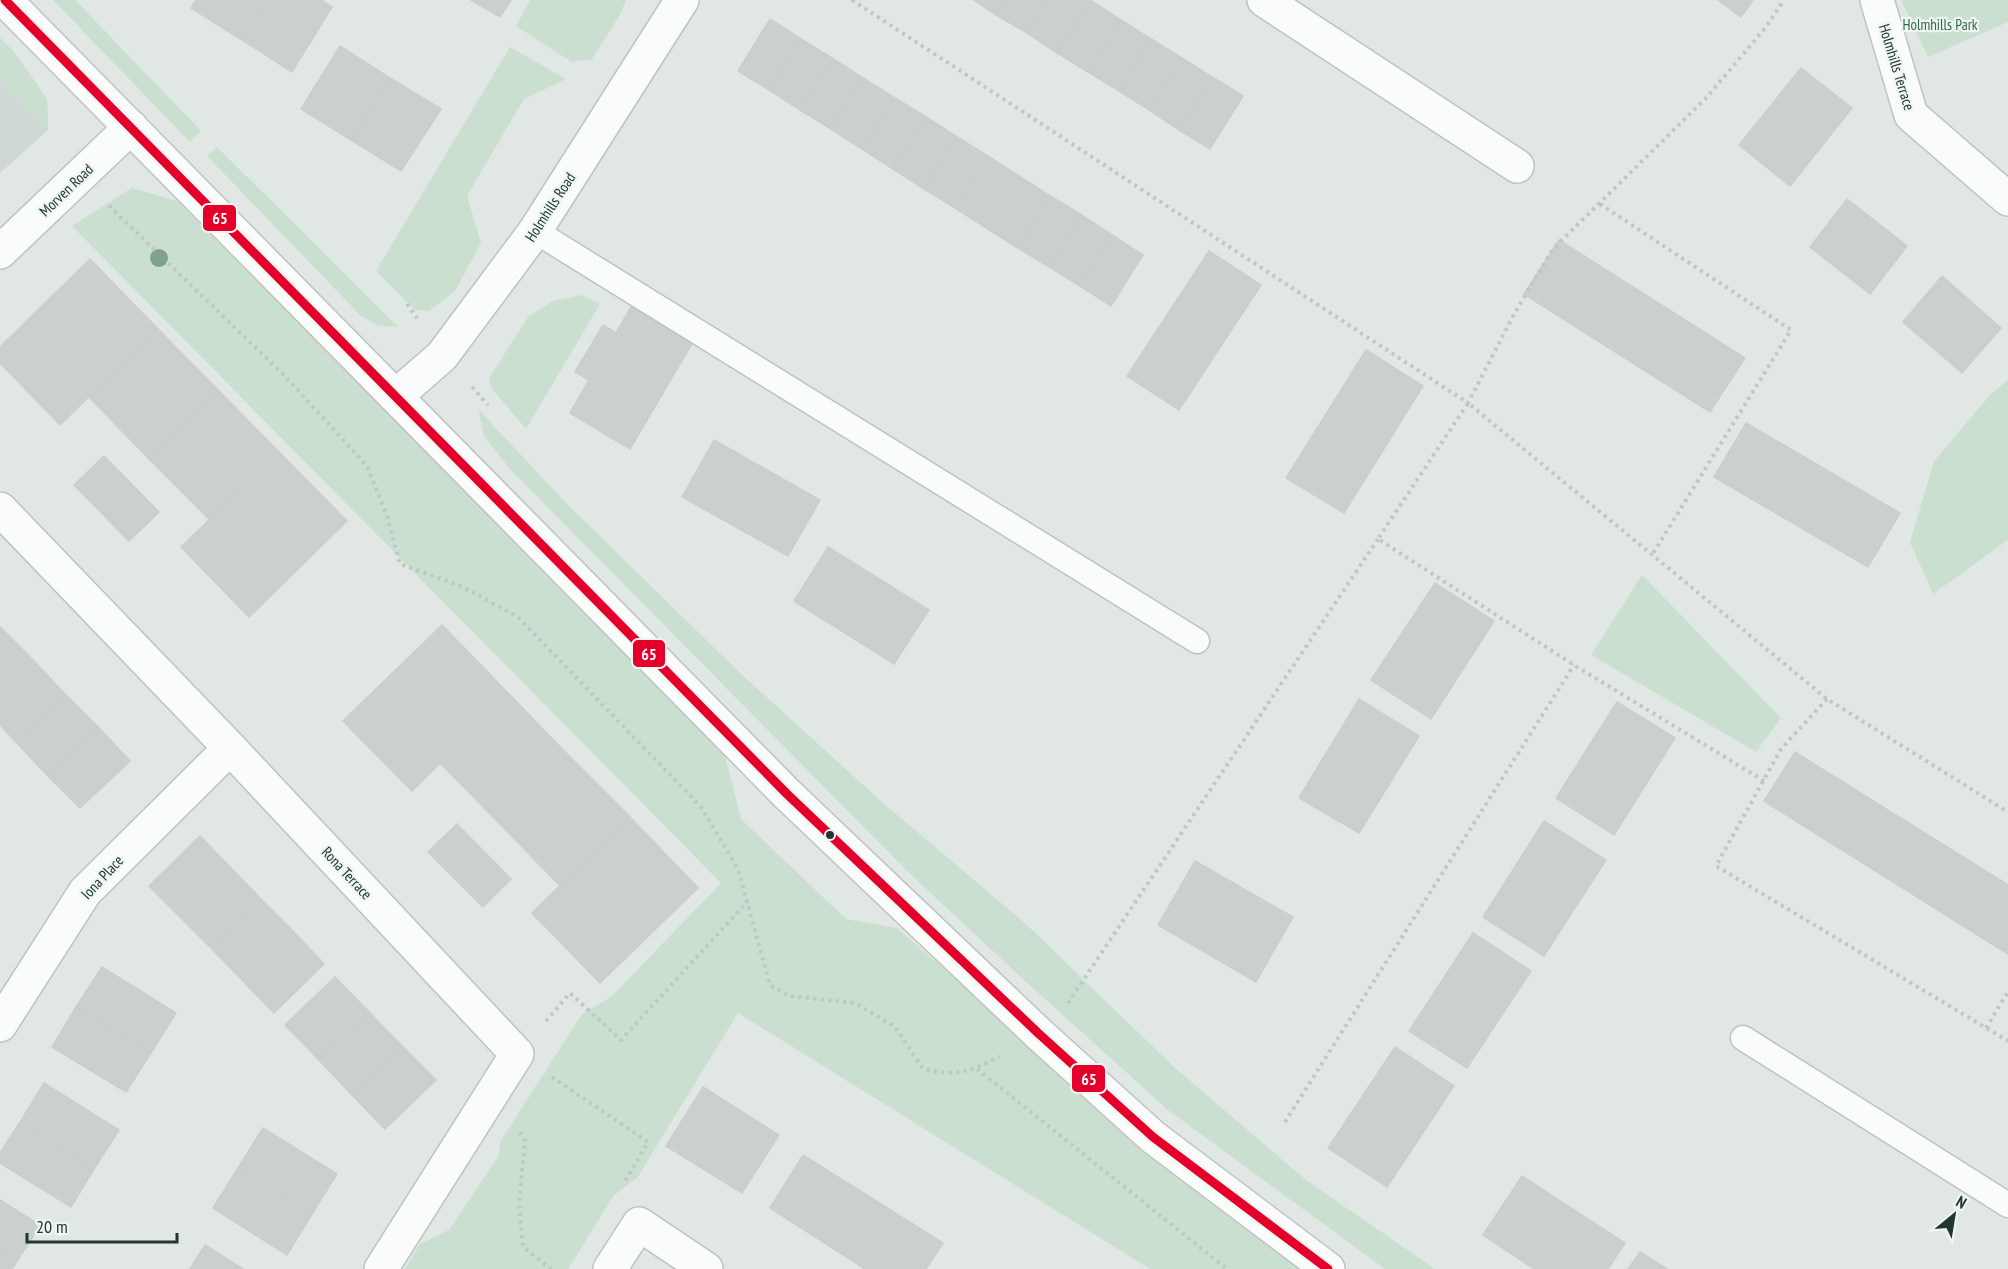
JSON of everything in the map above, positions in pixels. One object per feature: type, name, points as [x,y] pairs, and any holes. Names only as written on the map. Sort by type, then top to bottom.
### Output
[{"type":"street","points":[[5,0],[787,794],[1042,1036],[1153,1137],[1328,1269]]},
{"type":"street","name":"Holmhills Road","points":[[396,396],[442,356],[535,231],[682,0]]},
{"type":"street","points":[[1264,0],[1517,166]]},
{"type":"street","name":"Holmhills Terrace","points":[[1877,0],[1911,115],[2008,199]]},
{"type":"street","name":"Morven Road","points":[[0,252],[131,127]]},
{"type":"street","name":"Rona Terrace","points":[[0,509],[230,748],[517,1054]]},
{"type":"street","name":"Iona Place","points":[[0,1025],[85,892],[230,748]]},
{"type":"street","points":[[381,1269],[517,1054]]},
{"type":"street","points":[[610,1269],[639,1224],[706,1269]]},
{"type":"lane","points":[[535,231],[1197,641]]},
{"type":"lane","points":[[1743,1038],[2008,1205]]},
{"type":"path","points":[[852,0],[1468,403],[1827,699],[2008,812]]},
{"type":"path","points":[[106,203],[285,376],[367,466],[387,516],[400,564],[461,586],[518,617],[702,807],[738,869],[770,985],[789,996],[855,1003],[895,1027],[923,1069],[945,1074],[977,1069],[1042,1036],[1468,403],[1513,316],[1553,249],[1707,97],[1766,27],[1784,0]]},
{"type":"path","points":[[1600,204],[1791,330],[1652,555]]},
{"type":"path","points":[[1378,539],[1574,665],[1764,781]]},
{"type":"path","points":[[1285,1122],[1574,665]]},
{"type":"path","points":[[1827,699],[1781,749],[1716,866],[2008,1041]]},
{"type":"path","points":[[639,1224],[624,1183],[648,1142],[517,1054],[570,993],[621,1040],[747,902]]},
{"type":"path","points":[[1986,1028],[2008,992]]},
{"type":"path","points":[[977,1069],[1227,1269]]},
{"type":"path","points":[[488,1099],[516,1123],[525,1141],[519,1204],[523,1247],[551,1269]]},
{"type":"shaded area","points":[[0,38],[14,52],[47,99],[48,130],[0,173]]},
{"type":"green space","points":[[53,0],[75,0],[201,131],[190,142]]},
{"type":"green space","points":[[530,0],[626,0],[621,13],[592,59],[572,62],[516,26]]},
{"type":"green space","name":"Holmhills Park","points":[[1901,0],[2008,0],[2008,22],[1928,57]]},
{"type":"green space","points":[[0,38],[14,52],[47,99],[48,130],[0,82]]},
{"type":"green space","points":[[510,47],[566,79],[524,99],[467,196],[481,243],[455,291],[429,311],[415,310],[376,271]]},
{"type":"green space","points":[[217,147],[398,327],[379,326],[361,316],[207,156]]},
{"type":"green space","points":[[132,188],[177,201],[724,752],[741,819],[846,919],[897,928],[1178,1171],[1322,1269],[1150,1269],[738,1013],[637,1178],[614,1195],[568,1269],[405,1269],[420,1244],[449,1230],[499,1155],[500,1142],[582,1014],[611,997],[721,883],[72,226]]},
{"type":"green space","points":[[582,295],[600,304],[526,429],[492,389],[489,378],[528,317],[553,301]]},
{"type":"green space","points":[[2008,380],[2008,540],[1933,594],[1910,542],[1934,461],[1990,395]]},
{"type":"green space","points":[[478,409],[565,502],[738,671],[882,802],[1027,925],[1174,1067],[1306,1180],[1435,1269],[1385,1269],[1168,1110],[907,871],[510,469],[484,436]]},
{"type":"green space","points":[[1642,575],[1781,718],[1756,752],[1591,655]]},
{"type":"building","points":[[196,0],[266,0],[242,40],[191,8]]},
{"type":"building","points":[[266,0],[321,0],[332,7],[292,72],[242,40]]},
{"type":"building","points":[[471,0],[511,0],[500,17]]},
{"type":"building","points":[[974,0],[1006,0],[996,15]]},
{"type":"building","points":[[1006,0],[1048,0],[1027,33],[996,15]]},
{"type":"building","points":[[1048,0],[1090,0],[1057,53],[1027,33]]},
{"type":"building","points":[[1090,0],[1121,20],[1088,72],[1057,53]]},
{"type":"building","points":[[1718,0],[1753,0],[1741,17]]},
{"type":"building","points":[[770,19],[801,39],[769,90],[738,71]]},
{"type":"building","points":[[1121,20],[1151,39],[1119,91],[1088,72]]},
{"type":"building","points":[[801,39],[832,58],[800,110],[769,90]]},
{"type":"building","points":[[1151,39],[1182,58],[1149,110],[1119,91]]},
{"type":"building","points":[[340,46],[390,78],[351,140],[301,109]]},
{"type":"building","points":[[832,58],[863,78],[831,129],[800,110]]},
{"type":"building","points":[[1182,58],[1212,77],[1179,130],[1149,110]]},
{"type":"building","points":[[1801,68],[1852,108],[1790,186],[1739,145]]},
{"type":"building","points":[[1212,77],[1243,96],[1210,149],[1179,130]]},
{"type":"building","points":[[390,78],[441,109],[401,171],[351,140]]},
{"type":"building","points":[[863,78],[895,98],[862,149],[831,129]]},
{"type":"building","points":[[895,98],[926,117],[893,169],[862,149]]},
{"type":"building","points":[[926,117],[957,137],[924,189],[893,169]]},
{"type":"building","points":[[957,137],[988,156],[955,208],[924,189]]},
{"type":"building","points":[[988,156],[1019,176],[986,228],[955,208]]},
{"type":"building","points":[[1019,176],[1050,196],[1018,248],[986,228]]},
{"type":"building","points":[[1050,196],[1082,215],[1049,267],[1018,248]]},
{"type":"building","points":[[1847,199],[1907,246],[1870,294],[1810,247]]},
{"type":"building","points":[[1082,215],[1112,235],[1080,286],[1049,267]]},
{"type":"building","points":[[1112,235],[1143,255],[1111,306],[1080,286]]},
{"type":"building","points":[[1559,240],[1745,358],[1710,412],[1524,294]]},
{"type":"building","points":[[1209,251],[1261,285],[1179,410],[1127,376]]},
{"type":"building","points":[[90,259],[158,329],[60,425],[0,363],[0,347]]},
{"type":"building","points":[[1942,276],[2001,328],[1962,373],[1903,322]]},
{"type":"building","points":[[631,307],[693,342],[630,449],[570,413],[589,380],[575,372],[603,325],[616,333]]},
{"type":"building","points":[[158,329],[218,390],[148,458],[89,397]]},
{"type":"building","points":[[1366,350],[1423,386],[1344,513],[1286,478]]},
{"type":"building","points":[[218,390],[279,452],[209,519],[148,458]]},
{"type":"building","points":[[1746,423],[1900,513],[1868,567],[1714,477]]},
{"type":"building","points":[[714,440],[820,500],[788,556],[682,497]]},
{"type":"building","points":[[279,452],[347,521],[249,617],[181,547]]},
{"type":"building","points":[[104,456],[159,512],[129,541],[74,485]]},
{"type":"building","points":[[828,547],[929,610],[894,664],[794,601]]},
{"type":"building","points":[[1435,583],[1494,621],[1431,719],[1371,680]]},
{"type":"building","points":[[442,625],[510,695],[412,791],[343,721]]},
{"type":"building","points":[[0,627],[33,660],[0,691]]},
{"type":"building","points":[[33,660],[65,694],[15,741],[0,725],[0,691]]},
{"type":"building","points":[[65,694],[98,727],[47,775],[15,741]]},
{"type":"building","points":[[510,695],[569,756],[500,824],[440,763]]},
{"type":"building","points":[[1359,699],[1419,736],[1359,833],[1299,798]]},
{"type":"building","points":[[1617,702],[1675,738],[1614,835],[1556,798]]},
{"type":"building","points":[[98,727],[130,761],[80,808],[47,775]]},
{"type":"building","points":[[1795,752],[2008,885],[2008,954],[1764,801]]},
{"type":"building","points":[[569,756],[630,817],[560,886],[500,824]]},
{"type":"building","points":[[630,817],[698,888],[600,983],[532,913]]},
{"type":"building","points":[[1544,821],[1606,860],[1544,956],[1483,917]]},
{"type":"building","points":[[457,824],[511,879],[483,907],[428,852]]},
{"type":"building","points":[[200,836],[231,868],[181,918],[149,886]]},
{"type":"building","points":[[1195,861],[1293,917],[1256,982],[1158,925]]},
{"type":"building","points":[[231,868],[262,900],[212,949],[181,918]]},
{"type":"building","points":[[262,900],[293,931],[243,981],[212,949]]},
{"type":"building","points":[[293,931],[324,964],[274,1013],[243,981]]},
{"type":"building","points":[[1473,933],[1531,971],[1467,1068],[1409,1031]]},
{"type":"building","points":[[102,967],[176,1013],[151,1053],[76,1007]]},
{"type":"building","points":[[335,977],[369,1012],[319,1060],[285,1025]]},
{"type":"building","points":[[76,1007],[151,1053],[126,1092],[52,1047]]},
{"type":"building","points":[[369,1012],[402,1046],[352,1095],[319,1060]]},
{"type":"building","points":[[402,1046],[436,1080],[385,1129],[352,1095]]},
{"type":"building","points":[[1395,1047],[1454,1086],[1387,1187],[1328,1148]]},
{"type":"building","points":[[44,1083],[119,1130],[94,1169],[20,1122]]},
{"type":"building","points":[[703,1087],[779,1135],[742,1193],[666,1146]]},
{"type":"building","points":[[20,1122],[94,1169],[71,1207],[0,1163],[0,1153]]},
{"type":"building","points":[[263,1128],[337,1174],[312,1214],[238,1168]]},
{"type":"building","points":[[803,1155],[943,1243],[926,1269],[865,1269],[770,1208]]},
{"type":"building","points":[[238,1168],[312,1214],[287,1255],[213,1208]]},
{"type":"building","points":[[1522,1176],[1625,1243],[1608,1269],[1534,1269],[1483,1235]]},
{"type":"building","points":[[0,1200],[40,1225],[18,1260],[0,1249]]},
{"type":"building","points":[[205,1245],[243,1269],[190,1269]]},
{"type":"building","points":[[0,1249],[18,1260],[12,1269],[0,1269]]},
{"type":"building","points":[[1640,1252],[1667,1269],[1628,1269]]},
{"type":"transit line","name":"65","points":[[5,0],[787,794],[1038,1033],[1153,1137],[1328,1269]]}]
